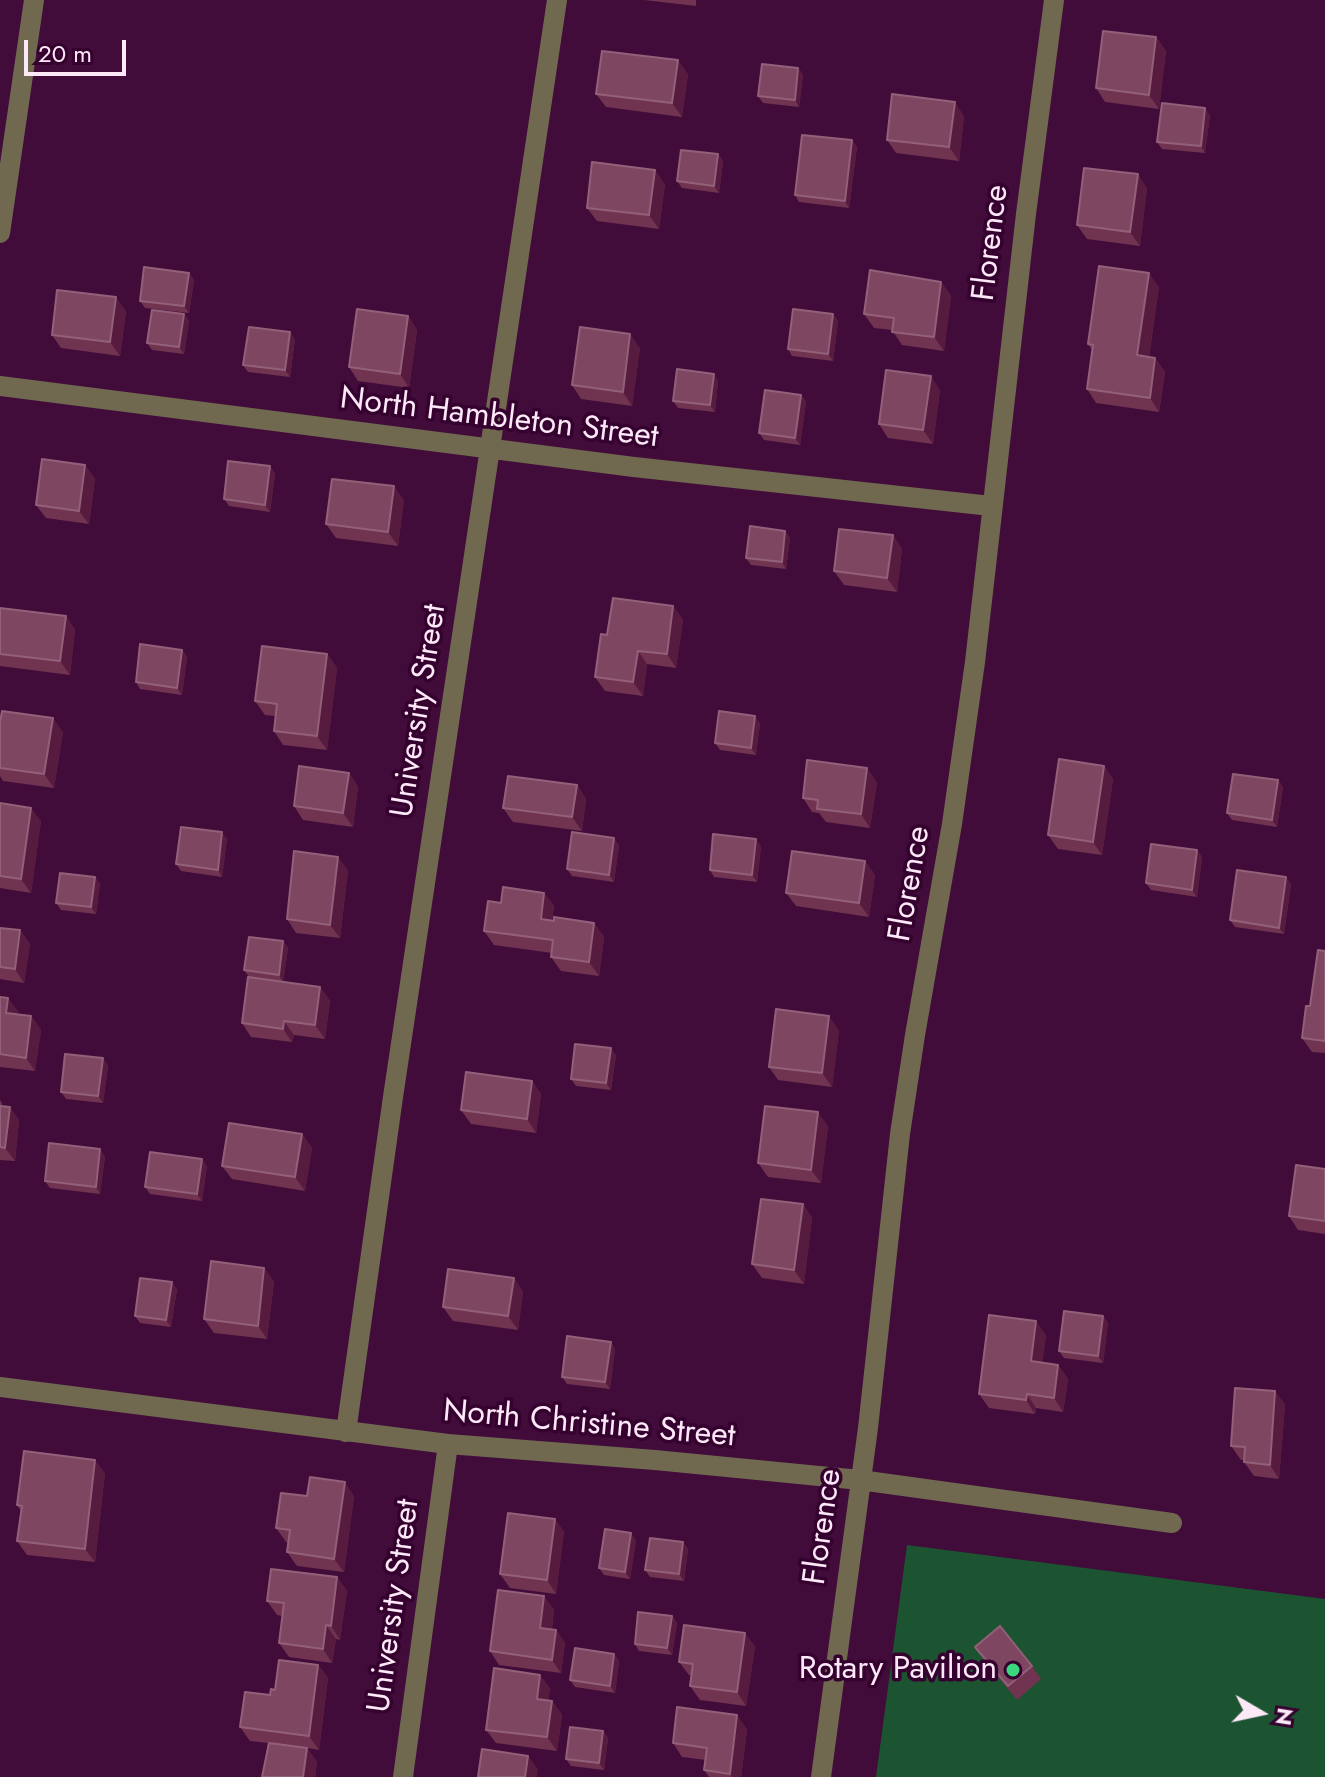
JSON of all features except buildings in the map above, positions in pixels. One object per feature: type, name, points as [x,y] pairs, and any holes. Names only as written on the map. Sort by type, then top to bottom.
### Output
[{"type":"street","points":[[0,233],[34,0]]},
{"type":"street","name":"University Street","points":[[346,1432],[557,0]]},
{"type":"street","name":"Florence","points":[[821,1777],[860,1480],[900,1134],[952,824],[975,662],[991,506],[1054,0]]},
{"type":"street","name":"North Hambleton Street","points":[[0,386],[634,467],[991,506]]},
{"type":"street","name":"North Christine Street","points":[[0,1387],[448,1444],[860,1480],[1172,1523]]},
{"type":"street","name":"University Street","points":[[403,1777],[448,1444]]},
{"type":"green space","points":[[907,1545],[1325,1599],[1325,1777],[876,1777]]},
{"type":"place","name":"Rotary Pavilion","points":[[1013,1670]]}]
